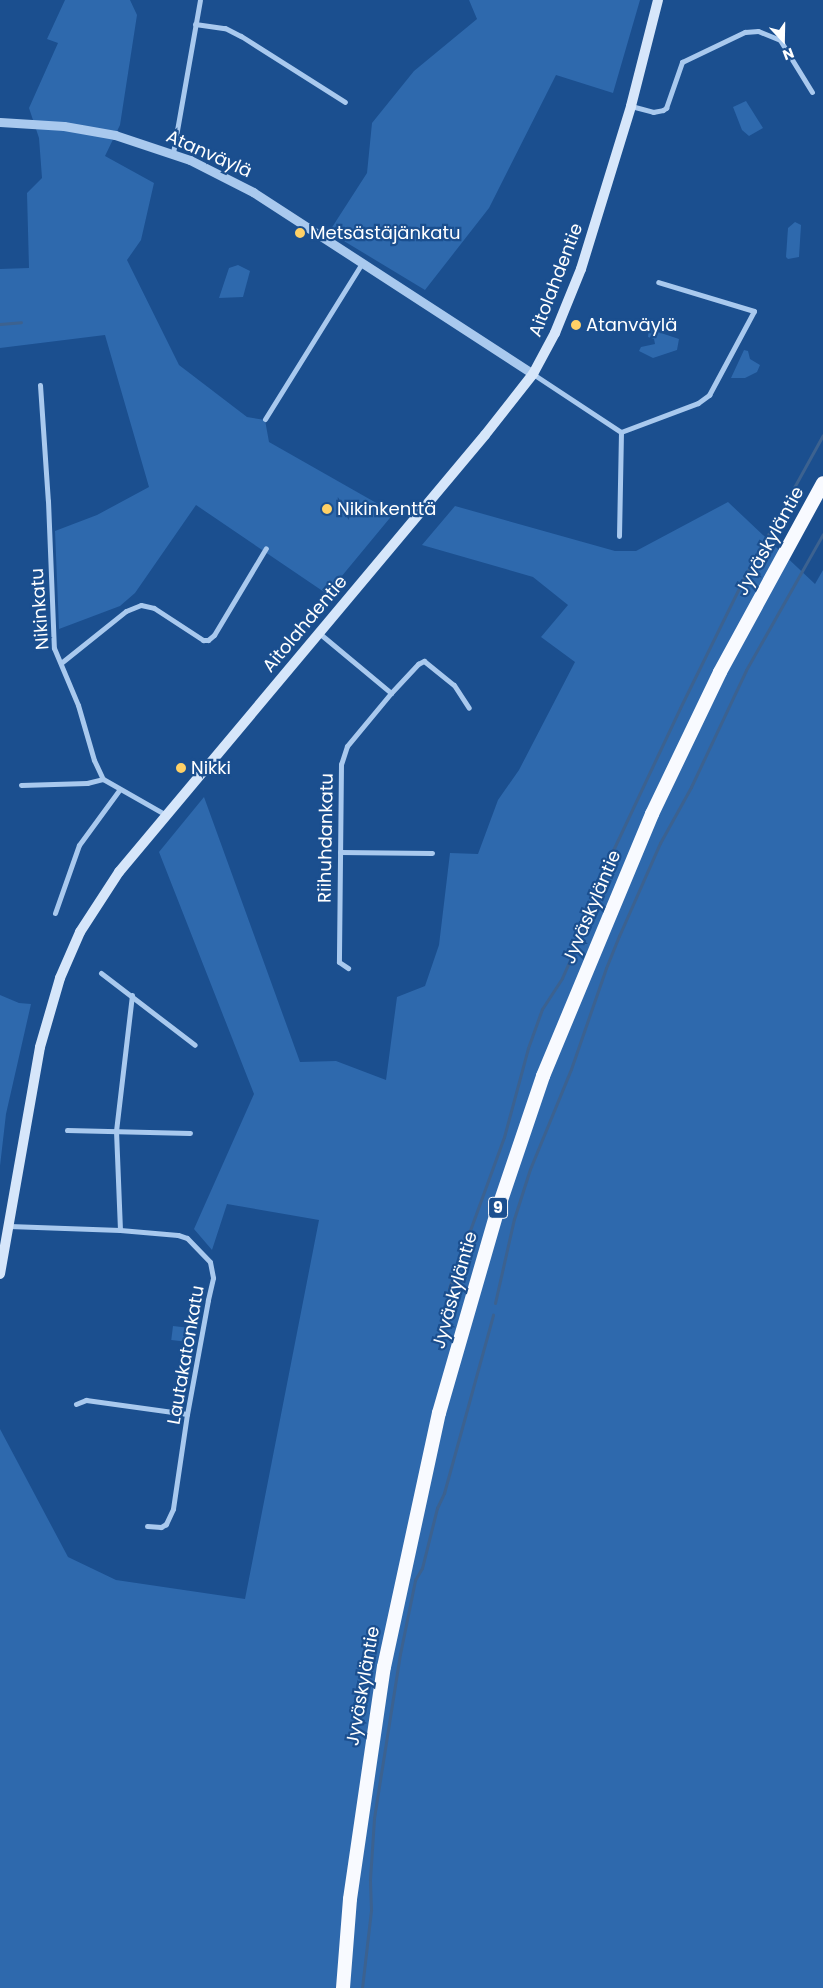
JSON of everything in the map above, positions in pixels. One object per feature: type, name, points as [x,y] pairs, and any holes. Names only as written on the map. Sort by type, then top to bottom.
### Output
[{"type":"highway","name":"Jyväskyläntie","points":[[343,1988],[350,1899],[388,1647],[439,1413],[496,1215],[543,1076],[652,814],[720,672],[823,483]]},
{"type":"main road","name":"Aitolahdentie","points":[[0,1274],[35,1069],[60,978],[80,932],[99,899],[166,815],[485,435],[533,374],[556,333],[581,269],[631,106],[658,0]]},
{"type":"street","points":[[172,153],[200,0]]},
{"type":"street","points":[[195,24],[225,28],[233,32],[345,102]]},
{"type":"street","points":[[631,106],[653,112],[663,110],[666,108],[682,62],[746,32],[758,31],[780,40],[812,92]]},
{"type":"street","name":"Atanväylä","points":[[0,122],[38,123],[114,135],[172,153],[222,175],[253,192],[533,374]]},
{"type":"street","points":[[265,419],[362,263]]},
{"type":"street","points":[[621,432],[698,403],[709,395],[754,311],[658,282]]},
{"type":"street","points":[[533,374],[621,432]]},
{"type":"street","name":"Nikinkatu","points":[[40,385],[48,501],[54,648],[78,704],[94,760],[103,779]]},
{"type":"street","points":[[619,536],[621,432]]},
{"type":"street","points":[[61,663],[126,611],[141,605],[154,608],[202,640],[208,640],[214,635],[266,548]]},
{"type":"street","points":[[319,633],[390,693]]},
{"type":"street","name":"Riihuhdankatu","points":[[348,968],[338,962],[341,764],[348,746],[390,693],[418,664],[424,661],[454,685],[470,708]]},
{"type":"street","points":[[21,785],[88,783],[103,779],[166,815]]},
{"type":"street","points":[[55,913],[79,846],[120,789]]},
{"type":"street","points":[[340,852],[432,853]]},
{"type":"street","points":[[102,973],[195,1045]]},
{"type":"street","points":[[120,1230],[116,1131],[132,995]]},
{"type":"street","points":[[67,1130],[190,1133]]},
{"type":"street","name":"Lautakatonkatu","points":[[8,1226],[120,1230],[187,1238],[210,1262],[213,1270],[171,1518],[161,1527],[147,1526]]},
{"type":"street","points":[[76,1404],[86,1400],[188,1414]]},
{"type":"shaded area","points":[[65,0],[130,0],[137,15],[120,125],[105,156],[154,183],[141,240],[127,260],[179,365],[247,417],[265,420],[269,442],[394,513],[327,594],[196,505],[135,593],[120,606],[59,629],[55,531],[97,515],[149,487],[105,335],[0,348],[0,269],[29,268],[27,193],[42,178],[39,138],[29,108],[58,43],[47,39]]},
{"type":"shaded area","points":[[469,0],[640,0],[613,93],[556,75],[489,208],[425,290],[329,232],[367,173],[372,123],[414,71],[477,19]]},
{"type":"shaded area","points":[[746,101],[763,128],[749,136],[742,130],[733,107]]},
{"type":"shaded area","points":[[795,222],[801,225],[799,257],[788,259],[786,257],[788,228]]},
{"type":"shaded area","points":[[238,265],[250,271],[243,297],[219,298],[229,268]]},
{"type":"shaded area","points":[[649,329],[679,339],[677,350],[653,358],[639,351],[641,347],[655,344],[654,339],[648,337]]},
{"type":"shaded area","points":[[744,350],[748,351],[750,359],[760,365],[757,372],[745,378],[731,378]]},
{"type":"shaded area","points":[[728,502],[815,584],[823,570],[823,1988],[0,1988],[0,1429],[68,1557],[116,1580],[245,1599],[319,1220],[227,1204],[212,1250],[194,1229],[254,1094],[159,852],[204,797],[300,1062],[336,1061],[386,1080],[397,997],[425,986],[439,945],[450,853],[478,854],[498,800],[519,770],[575,662],[541,637],[568,605],[533,577],[422,545],[455,506],[615,551],[636,551]]},
{"type":"shaded area","points":[[0,995],[19,1003],[31,1004],[6,1114],[0,1166]]},
{"type":"shaded area","points":[[173,1326],[190,1328],[188,1342],[171,1340]]},
{"type":"waterway","points":[[0,324],[21,322]]},
{"type":"waterway","points":[[449,1288],[504,1137],[528,1048],[542,1009],[562,978],[601,890],[607,863],[680,708],[744,578],[823,435]]},
{"type":"waterway","points":[[495,1303],[514,1219],[530,1169],[571,1069],[619,936],[660,843],[691,787],[746,670],[823,534]]},
{"type":"waterway","points":[[362,1988],[371,1910],[370,1879],[374,1818],[400,1654],[415,1580],[422,1568],[437,1508],[444,1493],[493,1315]]},
{"type":"place","name":"Metsästäjänkatu","points":[[300,233]]},
{"type":"place","name":"Atanväylä","points":[[576,325]]},
{"type":"place","name":"Nikinkenttä","points":[[327,509]]},
{"type":"place","name":"Nikki","points":[[181,768]]}]
